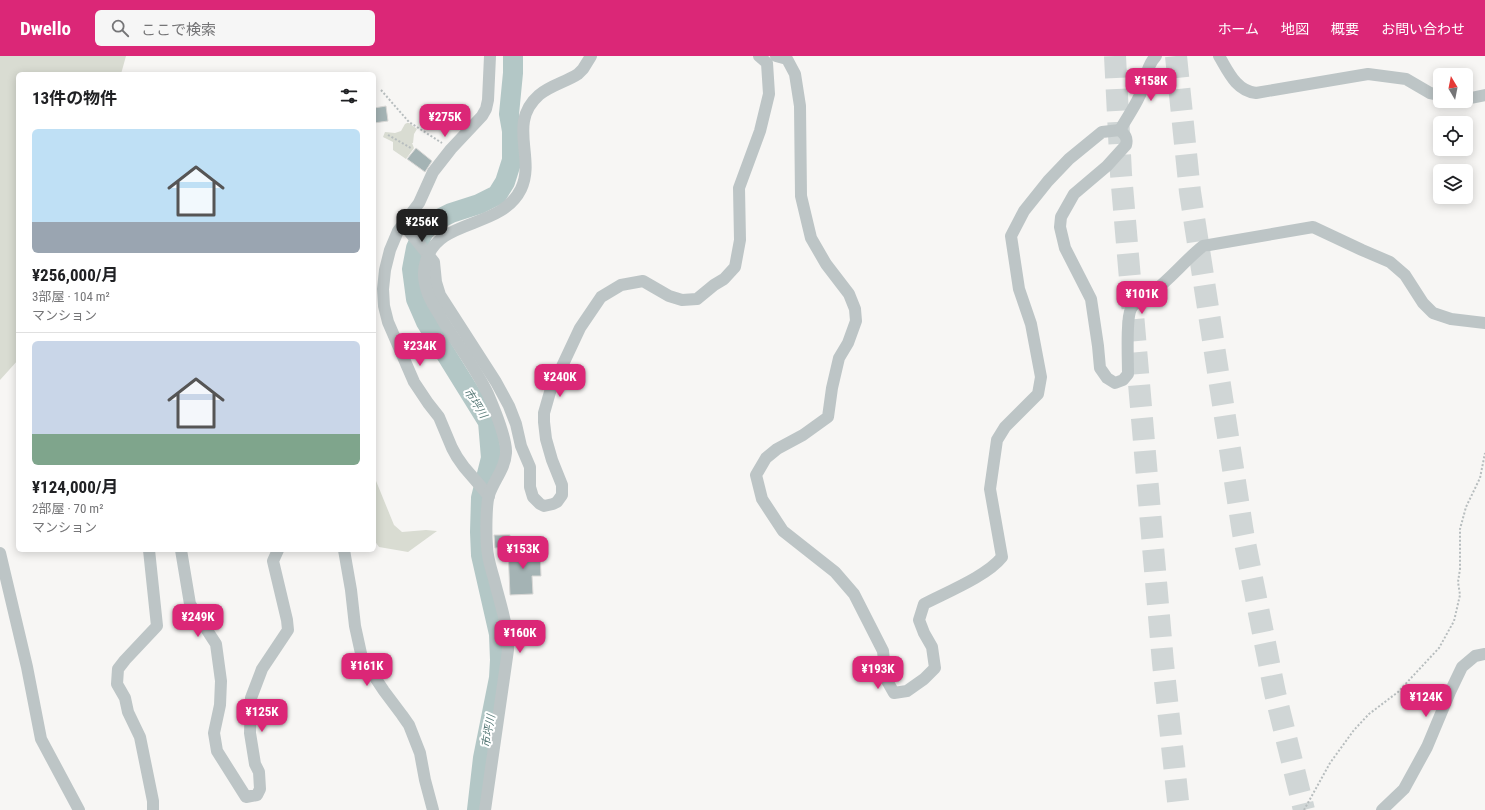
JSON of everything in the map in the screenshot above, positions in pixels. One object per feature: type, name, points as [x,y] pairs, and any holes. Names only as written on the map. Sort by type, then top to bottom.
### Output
[{"type":"street","points":[[489,496],[464,467],[452,448],[439,417],[414,382],[388,322],[384,297],[385,270],[390,250],[403,224],[419,204],[433,172],[451,149],[482,116],[486,109],[488,100],[490,56]]},
{"type":"street","points":[[485,810],[508,650],[506,622],[487,548],[489,496],[500,472],[506,451],[493,406],[484,386],[428,294],[424,277],[424,268],[428,255],[437,243],[451,232],[496,215],[515,200],[524,181],[525,160],[522,130],[528,108],[544,92],[578,74],[591,56]]},
{"type":"street","points":[[1120,130],[1140,96],[1145,77],[1156,56]]},
{"type":"street","points":[[1219,56],[1235,83],[1248,92],[1256,93],[1368,74],[1406,79],[1433,94]]},
{"type":"street","points":[[403,224],[434,262],[436,282],[440,295],[496,382],[514,415],[521,446],[530,467],[530,487],[533,497],[544,506],[553,504],[560,499],[563,491],[561,478],[552,460],[545,433],[545,408],[555,378],[580,328],[601,297],[621,285],[643,281],[669,296],[682,300],[696,299],[724,279],[735,267],[740,240],[740,188],[760,131],[769,94],[769,58],[787,59],[795,74],[800,106],[802,196],[811,238],[826,264],[849,294],[855,308],[856,321],[848,343],[839,358],[832,388],[828,417],[803,435],[777,449],[766,458],[756,475],[762,499],[783,531],[835,572],[854,594],[883,651],[886,679],[894,693],[907,691],[935,668],[932,647],[919,620],[924,604],[983,573],[996,564],[1002,557],[990,489],[996,440],[1005,427],[1038,394],[1040,377],[1031,324],[1019,289],[1011,236],[1024,211],[1048,181],[1069,159],[1102,132],[1120,130]]},
{"type":"street","points":[[1473,97],[1485,95]]},
{"type":"street","points":[[1120,130],[1125,135],[1127,142],[1126,145],[1107,166],[1074,194],[1061,217],[1060,227],[1065,248],[1091,299],[1100,368],[1107,378],[1115,383],[1123,380],[1128,374],[1128,319],[1131,308],[1137,302],[1157,289],[1190,256],[1203,246],[1313,227],[1390,262],[1405,275],[1423,303],[1432,313],[1451,319],[1485,323]]},
{"type":"street","points":[[149,552],[157,626],[118,669],[117,684],[125,698],[128,712],[140,737],[153,802],[153,810]]},
{"type":"street","points":[[181,552],[190,604],[216,644],[222,681],[220,705],[214,733],[217,751],[246,797],[257,795],[260,789],[259,772],[255,764],[250,732],[251,698],[262,669],[288,630],[287,620],[272,561],[277,552]]},
{"type":"street","points":[[344,552],[355,626],[362,658],[409,725],[420,753],[426,786],[433,810]]},
{"type":"street","points":[[0,553],[27,667],[41,739],[79,810]]},
{"type":"street","points":[[1382,810],[1404,789],[1427,747],[1462,667],[1475,656],[1485,654]]},
{"type":"path","points":[[381,90],[410,122],[451,149]]},
{"type":"path","points":[[388,135],[411,148]]},
{"type":"path","points":[[1304,810],[1330,763],[1354,730],[1369,714],[1398,692],[1439,648],[1454,621],[1460,595],[1458,582],[1460,569],[1460,529],[1466,507],[1480,478],[1485,454]]},
{"type":"shaded area","points":[[0,56],[126,56],[122,72],[16,72],[16,362],[0,380]]},
{"type":"shaded area","points":[[407,123],[417,129],[412,143],[414,148],[406,159],[393,150],[393,142],[383,137],[385,132],[395,133],[401,131]]},
{"type":"shaded area","points":[[376,481],[394,525],[402,532],[426,530],[437,531],[408,552],[379,547],[376,543]]},
{"type":"building","points":[[386,106],[388,121],[376,123],[376,108]]},
{"type":"building","points":[[416,148],[432,161],[425,172],[407,159]]},
{"type":"building","points":[[494,535],[510,535],[510,547],[495,548]]},
{"type":"building","points":[[540,548],[541,576],[532,576],[533,594],[510,595],[508,549]]},
{"type":"waterway","name":"市坪川","points":[[477,810],[483,758],[499,678],[500,660],[499,634],[481,555],[481,498],[491,458],[488,422],[426,322],[416,299],[412,269],[416,248],[424,231],[437,220],[451,213],[479,204],[497,195],[505,182],[512,160],[512,131],[509,114],[513,56]]},
{"type":"tunnel","points":[[1115,56],[1121,174],[1163,663],[1179,810]]},
{"type":"tunnel","points":[[1176,56],[1190,192],[1243,533],[1275,693],[1304,810]]}]
